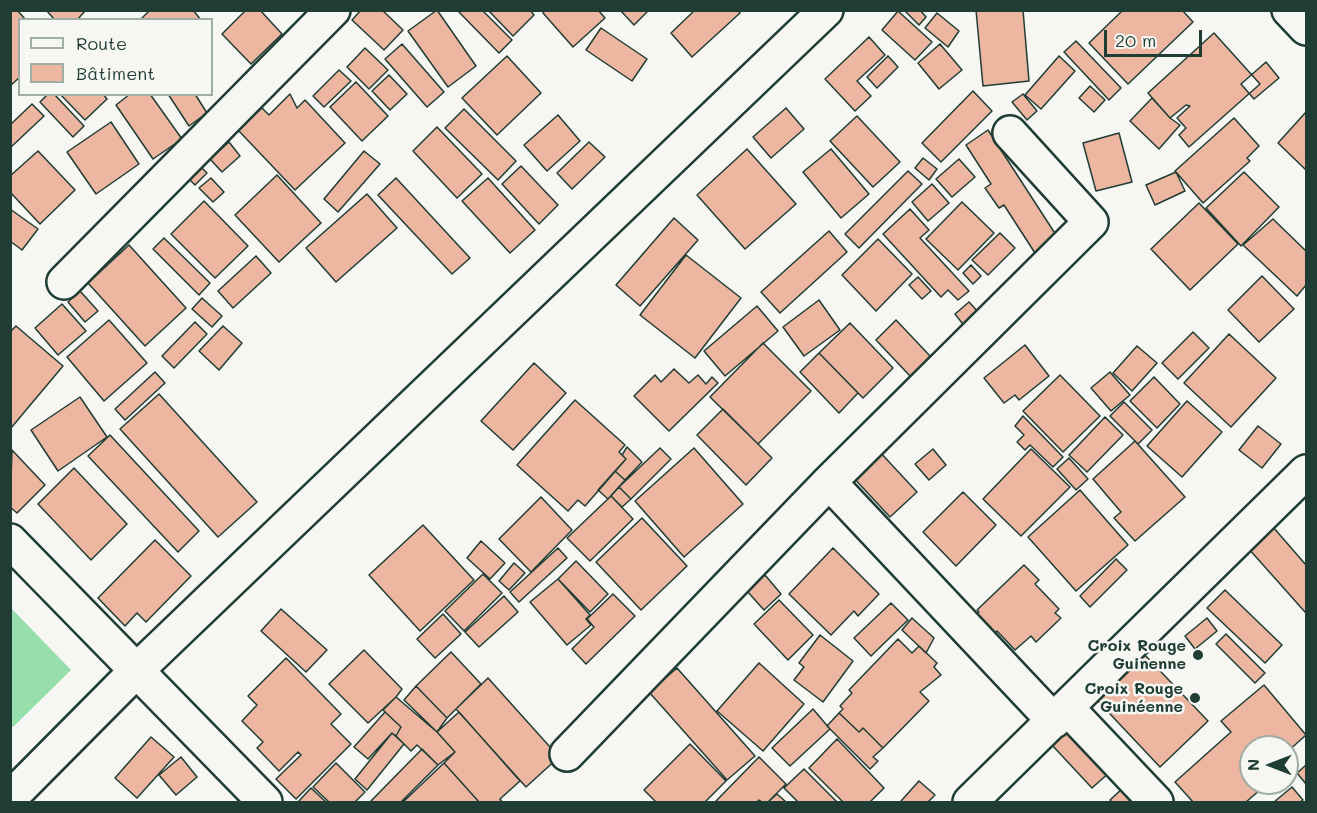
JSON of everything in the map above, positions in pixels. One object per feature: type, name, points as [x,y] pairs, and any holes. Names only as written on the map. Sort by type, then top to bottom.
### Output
[{"type":"street","points":[[64,282],[333,10]]},
{"type":"street","points":[[10,798],[137,670],[826,10]]},
{"type":"street","points":[[1289,10],[1306,28]]},
{"type":"street","points":[[567,754],[829,482],[1091,222],[1010,133]]},
{"type":"street","points":[[970,802],[1306,472]]},
{"type":"street","points":[[829,482],[1060,715],[1156,802]]},
{"type":"street","points":[[10,541],[265,802]]},
{"type":"green space","points":[[11,608],[71,670],[13,727],[10,724]]},
{"type":"building","points":[[10,10],[17,10],[24,18],[18,18],[18,79],[10,86]]},
{"type":"building","points":[[46,10],[86,10],[79,18],[53,18]]},
{"type":"building","points":[[150,10],[193,10],[199,18],[142,18]]},
{"type":"building","points":[[246,10],[260,10],[282,34],[251,64],[222,34]]},
{"type":"building","points":[[361,10],[382,10],[403,30],[384,50],[352,20]]},
{"type":"building","points":[[437,10],[476,66],[448,87],[408,31]]},
{"type":"building","points":[[457,10],[482,10],[512,40],[499,53]]},
{"type":"building","points":[[488,10],[530,10],[534,15],[513,36]]},
{"type":"building","points":[[545,10],[598,10],[605,18],[573,47],[543,13]]},
{"type":"building","points":[[620,10],[645,10],[647,12],[634,25]]},
{"type":"building","points":[[695,10],[738,10],[740,13],[692,57],[671,33]]},
{"type":"building","points":[[920,10],[926,17],[919,25],[905,11]]},
{"type":"building","points":[[976,10],[1023,10],[1029,81],[983,86]]},
{"type":"building","points":[[1123,10],[1182,10],[1193,22],[1128,84],[1089,43]]},
{"type":"building","points":[[898,11],[932,42],[915,60],[882,30]]},
{"type":"building","points":[[937,13],[959,31],[948,47],[925,28]]},
{"type":"building","points":[[601,28],[647,59],[632,81],[586,50]]},
{"type":"building","points":[[1214,33],[1260,84],[1189,147],[1179,135],[1186,128],[1177,118],[1190,106],[1186,105],[1170,118],[1148,93]]},
{"type":"building","points":[[869,37],[885,55],[857,81],[871,96],[855,111],[825,79]]},
{"type":"building","points":[[1076,41],[1121,88],[1109,100],[1064,52]]},
{"type":"building","points":[[402,44],[444,92],[427,107],[385,59]]},
{"type":"building","points":[[940,44],[962,70],[939,89],[918,63]]},
{"type":"building","points":[[365,48],[388,70],[369,89],[347,67]]},
{"type":"building","points":[[507,56],[541,93],[497,135],[462,98]]},
{"type":"building","points":[[888,56],[898,67],[877,88],[867,77]]},
{"type":"building","points":[[1059,56],[1075,71],[1041,109],[1025,95]]},
{"type":"building","points":[[1266,62],[1279,78],[1254,99],[1241,84]]},
{"type":"building","points":[[339,70],[351,81],[324,107],[313,96]]},
{"type":"building","points":[[389,75],[407,94],[390,110],[372,91]]},
{"type":"building","points":[[356,82],[388,116],[362,141],[330,107]]},
{"type":"building","points":[[1090,86],[1105,100],[1094,112],[1079,98]]},
{"type":"building","points":[[973,91],[992,111],[941,162],[922,143]]},
{"type":"building","points":[[290,94],[297,108],[305,100],[345,143],[295,190],[238,130],[262,108],[269,115]]},
{"type":"building","points":[[1023,94],[1037,111],[1027,120],[1012,102]]},
{"type":"building","points":[[46,96],[56,96],[84,126],[73,137],[40,102]]},
{"type":"building","points":[[62,96],[105,96],[107,99],[85,120]]},
{"type":"building","points":[[127,96],[151,96],[182,139],[153,159],[116,105]]},
{"type":"building","points":[[169,96],[196,96],[207,113],[189,126]]},
{"type":"building","points":[[1152,98],[1170,118],[1180,125],[1159,149],[1130,121]]},
{"type":"building","points":[[32,104],[44,116],[10,148],[10,125]]},
{"type":"building","points":[[786,108],[804,129],[771,158],[753,137]]},
{"type":"building","points":[[464,109],[516,161],[498,180],[445,128]]},
{"type":"building","points":[[1306,112],[1306,170],[1278,143]]},
{"type":"building","points":[[558,115],[580,141],[547,171],[524,145]]},
{"type":"building","points":[[857,116],[900,162],[873,187],[830,141]]},
{"type":"building","points":[[1234,118],[1259,146],[1247,158],[1250,161],[1203,203],[1175,171]]},
{"type":"building","points":[[111,122],[139,164],[96,194],[67,152]]},
{"type":"building","points":[[437,127],[482,174],[457,198],[413,151]]},
{"type":"building","points":[[988,130],[1058,238],[1035,253],[1004,205],[999,208],[985,188],[991,184],[966,145]]},
{"type":"building","points":[[1119,133],[1132,182],[1096,191],[1083,143]]},
{"type":"building","points":[[229,142],[240,156],[222,172],[210,159]]},
{"type":"building","points":[[589,142],[605,157],[572,189],[557,173]]},
{"type":"building","points":[[747,149],[796,204],[745,249],[697,195]]},
{"type":"building","points":[[831,149],[869,194],[841,218],[803,172]]},
{"type":"building","points":[[38,151],[75,190],[40,224],[10,192],[10,176]]},
{"type":"building","points":[[364,151],[380,164],[338,212],[324,199]]},
{"type":"building","points":[[923,158],[937,169],[929,180],[915,168]]},
{"type":"building","points":[[959,159],[975,177],[952,197],[936,179]]},
{"type":"building","points":[[200,166],[207,173],[195,185],[188,178]]},
{"type":"building","points":[[521,166],[558,205],[539,224],[502,184]]},
{"type":"building","points":[[908,171],[922,184],[859,248],[845,234]]},
{"type":"building","points":[[1176,172],[1185,191],[1155,205],[1146,185]]},
{"type":"building","points":[[1244,172],[1279,207],[1241,246],[1206,208]]},
{"type":"building","points":[[277,175],[321,223],[279,262],[235,215]]},
{"type":"building","points":[[211,178],[224,192],[213,202],[199,188]]},
{"type":"building","points":[[396,178],[470,258],[452,274],[378,195]]},
{"type":"building","points":[[488,178],[535,230],[510,253],[462,201]]},
{"type":"building","points":[[932,184],[949,203],[928,221],[912,202]]},
{"type":"building","points":[[367,194],[397,228],[336,282],[306,248]]},
{"type":"building","points":[[204,201],[248,246],[215,278],[171,234]]},
{"type":"building","points":[[962,202],[994,233],[958,270],[926,239]]},
{"type":"building","points":[[1199,203],[1238,244],[1190,290],[1151,249]]},
{"type":"building","points":[[10,209],[38,229],[22,250],[10,241]]},
{"type":"building","points":[[910,209],[929,230],[920,238],[969,291],[958,300],[948,290],[941,297],[883,234]]},
{"type":"building","points":[[674,218],[698,240],[640,306],[616,285]]},
{"type":"building","points":[[1273,219],[1306,251],[1306,285],[1297,296],[1243,245]]},
{"type":"building","points":[[829,231],[847,252],[780,313],[761,292]]},
{"type":"building","points":[[1000,233],[1015,248],[988,275],[972,260]]},
{"type":"building","points":[[164,238],[210,283],[199,295],[153,249]]},
{"type":"building","points":[[878,239],[912,274],[876,311],[842,275]]},
{"type":"building","points":[[129,245],[186,308],[145,346],[88,283]]},
{"type":"building","points":[[686,255],[741,298],[695,358],[640,315]]},
{"type":"building","points":[[256,256],[271,273],[233,308],[218,291]]},
{"type":"building","points":[[971,265],[981,276],[973,284],[963,273]]},
{"type":"building","points":[[1262,276],[1294,309],[1259,342],[1228,310]]},
{"type":"building","points":[[918,277],[931,291],[922,299],[909,285]]},
{"type":"building","points":[[80,291],[98,311],[85,322],[68,302]]},
{"type":"building","points":[[202,298],[222,316],[212,327],[192,309]]},
{"type":"building","points":[[819,300],[840,330],[804,356],[783,327]]},
{"type":"building","points":[[969,302],[981,315],[966,328],[955,314]]},
{"type":"building","points":[[62,304],[86,331],[58,355],[35,328]]},
{"type":"building","points":[[757,306],[778,331],[725,376],[704,351]]},
{"type":"building","points":[[109,320],[147,363],[104,401],[67,357]]},
{"type":"building","points":[[896,320],[931,357],[911,377],[876,340]]},
{"type":"building","points":[[195,322],[207,334],[174,368],[162,356]]},
{"type":"building","points":[[850,323],[893,368],[863,398],[819,353]]},
{"type":"building","points":[[16,326],[63,366],[11,428],[10,332]]},
{"type":"building","points":[[223,326],[242,343],[219,370],[199,351]]},
{"type":"building","points":[[1193,332],[1209,348],[1178,379],[1162,363]]},
{"type":"building","points":[[1229,334],[1276,378],[1231,427],[1184,383]]},
{"type":"building","points":[[763,343],[811,391],[758,444],[710,397]]},
{"type":"building","points":[[1025,345],[1049,376],[1019,400],[1015,395],[1004,403],[984,378]]},
{"type":"building","points":[[1137,346],[1157,363],[1132,391],[1113,373]]},
{"type":"building","points":[[819,353],[858,393],[839,413],[800,372]]},
{"type":"building","points":[[534,363],[566,393],[513,450],[481,421]]},
{"type":"building","points":[[674,369],[689,383],[698,375],[706,384],[712,377],[718,383],[669,431],[634,396],[655,375],[661,382]]},
{"type":"building","points":[[155,372],[165,383],[125,420],[115,409]]},
{"type":"building","points":[[1110,372],[1130,395],[1111,411],[1091,388]]},
{"type":"building","points":[[1060,375],[1100,416],[1063,452],[1023,411]]},
{"type":"building","points":[[1154,377],[1180,404],[1157,428],[1130,401]]},
{"type":"building","points":[[159,394],[257,502],[218,537],[120,429]]},
{"type":"building","points":[[80,397],[107,437],[58,471],[31,430]]},
{"type":"building","points":[[575,400],[625,445],[619,452],[626,459],[585,506],[578,500],[568,511],[517,465]]},
{"type":"building","points":[[1187,401],[1222,432],[1182,477],[1147,446]]},
{"type":"building","points":[[1124,402],[1152,430],[1138,444],[1110,416]]},
{"type":"building","points":[[723,409],[772,458],[746,485],[697,435]]},
{"type":"building","points":[[1023,416],[1063,457],[1053,467],[1030,445],[1025,450],[1017,442],[1024,435],[1015,426]]},
{"type":"building","points":[[1105,417],[1123,435],[1087,472],[1069,455]]},
{"type":"building","points":[[1258,426],[1281,444],[1262,468],[1239,450]]},
{"type":"building","points":[[110,435],[199,531],[178,552],[88,456]]},
{"type":"building","points":[[1135,441],[1185,497],[1135,541],[1114,518],[1121,512],[1093,479]]},
{"type":"building","points":[[627,447],[642,462],[625,480],[615,471],[626,459],[622,455]]},
{"type":"building","points":[[660,448],[671,459],[631,499],[619,487]]},
{"type":"building","points":[[694,448],[743,504],[684,557],[635,501]]},
{"type":"building","points":[[933,449],[946,465],[929,480],[915,464]]},
{"type":"building","points":[[1031,449],[1070,487],[1021,536],[983,499]]},
{"type":"building","points":[[12,450],[45,485],[17,513],[10,507]]},
{"type":"building","points":[[878,450],[917,492],[890,517],[851,475]]},
{"type":"building","points":[[1069,458],[1088,479],[1076,490],[1057,469]]},
{"type":"building","points":[[74,468],[127,524],[91,560],[38,504]]},
{"type":"building","points":[[615,471],[625,480],[608,499],[598,490]]},
{"type":"building","points":[[619,487],[631,499],[622,507],[611,496]]},
{"type":"building","points":[[1080,490],[1128,545],[1076,591],[1028,537]]},
{"type":"building","points":[[963,492],[996,525],[956,566],[923,532]]},
{"type":"building","points":[[611,496],[633,519],[590,561],[567,538]]},
{"type":"building","points":[[541,497],[572,530],[531,572],[499,539]]},
{"type":"building","points":[[642,518],[687,566],[641,610],[596,562]]},
{"type":"building","points":[[423,525],[474,580],[420,631],[369,575]]},
{"type":"building","points":[[1273,527],[1306,565],[1305,612],[1248,548]]},
{"type":"building","points":[[155,540],[191,576],[146,622],[137,613],[125,626],[98,598]]},
{"type":"building","points":[[481,541],[505,563],[490,579],[467,558]]},
{"type":"building","points":[[558,548],[567,558],[519,602],[510,592]]},
{"type":"building","points":[[833,548],[879,594],[858,616],[854,611],[831,635],[789,594]]},
{"type":"building","points":[[1116,559],[1127,570],[1090,607],[1080,596]]},
{"type":"building","points":[[576,561],[608,594],[590,612],[558,579]]},
{"type":"building","points":[[514,563],[525,573],[509,590],[499,581]]},
{"type":"building","points":[[1024,565],[1039,580],[1035,584],[1059,609],[1055,613],[1061,618],[1036,642],[1031,636],[1015,650],[997,631],[995,634],[976,614],[979,612],[977,610]]},
{"type":"building","points":[[483,574],[502,593],[464,631],[445,611]]},
{"type":"building","points":[[765,575],[781,594],[764,610],[747,591]]},
{"type":"building","points":[[558,579],[590,615],[586,619],[591,625],[567,645],[530,602]]},
{"type":"building","points":[[1225,590],[1282,645],[1265,663],[1207,608]]},
{"type":"building","points":[[613,594],[635,616],[586,664],[572,649],[594,627],[587,619]]},
{"type":"building","points":[[504,596],[518,612],[479,647],[465,632]]},
{"type":"building","points":[[779,600],[813,635],[788,660],[754,624]]},
{"type":"building","points":[[891,603],[908,620],[871,656],[854,638]]},
{"type":"building","points":[[281,609],[327,650],[306,672],[261,631]]},
{"type":"building","points":[[443,614],[461,634],[435,658],[417,639]]},
{"type":"building","points":[[912,618],[934,638],[926,653],[902,630]]},
{"type":"building","points":[[1207,618],[1217,631],[1195,649],[1185,636]]},
{"type":"building","points":[[1226,634],[1265,673],[1255,683],[1216,644]]},
{"type":"building","points":[[820,635],[853,661],[823,702],[794,680],[804,667],[799,663]]},
{"type":"building","points":[[898,639],[912,653],[919,646],[937,663],[934,667],[941,675],[920,692],[929,701],[883,748],[863,728],[859,732],[839,713],[843,709],[840,706],[852,693],[849,690]]},
{"type":"building","points":[[364,650],[402,689],[368,723],[329,684]]},
{"type":"building","points":[[451,652],[481,684],[447,718],[416,686]]},
{"type":"building","points":[[1142,652],[1208,721],[1160,767],[1095,698]]},
{"type":"building","points":[[286,658],[341,714],[331,724],[351,744],[296,799],[276,779],[301,755],[298,752],[279,771],[257,748],[263,742],[242,721],[257,705],[248,696]]},
{"type":"building","points":[[759,663],[804,704],[763,751],[717,711]]},
{"type":"building","points":[[677,668],[755,756],[727,780],[649,692]]},
{"type":"building","points":[[488,678],[559,757],[526,787],[456,709]]},
{"type":"building","points":[[1264,685],[1306,735],[1299,741],[1299,735],[1239,735],[1239,795],[1254,795],[1246,802],[1193,802],[1175,782],[1231,732],[1221,721]]},
{"type":"building","points":[[416,686],[447,718],[437,732],[404,700]]},
{"type":"building","points":[[396,697],[437,732],[455,752],[438,765],[417,745],[411,751],[396,736],[401,727],[383,710]]},
{"type":"building","points":[[813,709],[830,729],[790,766],[772,748]]},
{"type":"building","points":[[385,712],[401,727],[396,736],[392,733],[368,759],[354,747]]},
{"type":"building","points":[[459,712],[520,781],[500,799],[502,802],[479,802],[444,763],[455,752],[437,732]]},
{"type":"building","points":[[839,713],[859,732],[863,728],[883,748],[873,757],[878,761],[870,769],[827,726]]},
{"type":"building","points":[[1069,726],[1111,771],[1092,788],[1051,744]]},
{"type":"building","points":[[392,733],[404,744],[367,790],[355,779]]},
{"type":"building","points":[[151,737],[174,757],[137,798],[115,778]]},
{"type":"building","points":[[837,739],[884,788],[870,802],[843,802],[809,768]]},
{"type":"building","points":[[690,744],[726,781],[705,802],[656,802],[644,790]]},
{"type":"building","points":[[422,749],[438,765],[401,802],[370,802]]},
{"type":"building","points":[[181,757],[197,777],[176,795],[159,775]]},
{"type":"building","points":[[759,757],[786,784],[768,802],[759,800],[757,802],[716,801]]},
{"type":"building","points":[[336,763],[365,792],[355,802],[329,802],[313,787]]},
{"type":"building","points":[[444,763],[479,802],[403,802]]},
{"type":"building","points":[[1306,765],[1306,784],[1299,775],[1299,771]]},
{"type":"building","points":[[804,769],[837,802],[798,802],[784,788]]},
{"type":"building","points":[[919,781],[935,795],[928,802],[902,802],[901,801]]},
{"type":"building","points":[[311,788],[326,802],[298,802]]},
{"type":"building","points":[[1123,788],[1135,802],[1112,802],[1110,800]]},
{"type":"building","points":[[777,794],[786,802],[768,802]]},
{"type":"building","points":[[1282,795],[1299,795],[1303,800],[1300,802],[1274,802]]},
{"type":"place","name":"Croix Rouge Guinenne","points":[[1198,655]]},
{"type":"place","name":"Croix Rouge Guinéenne","points":[[1195,698]]}]
